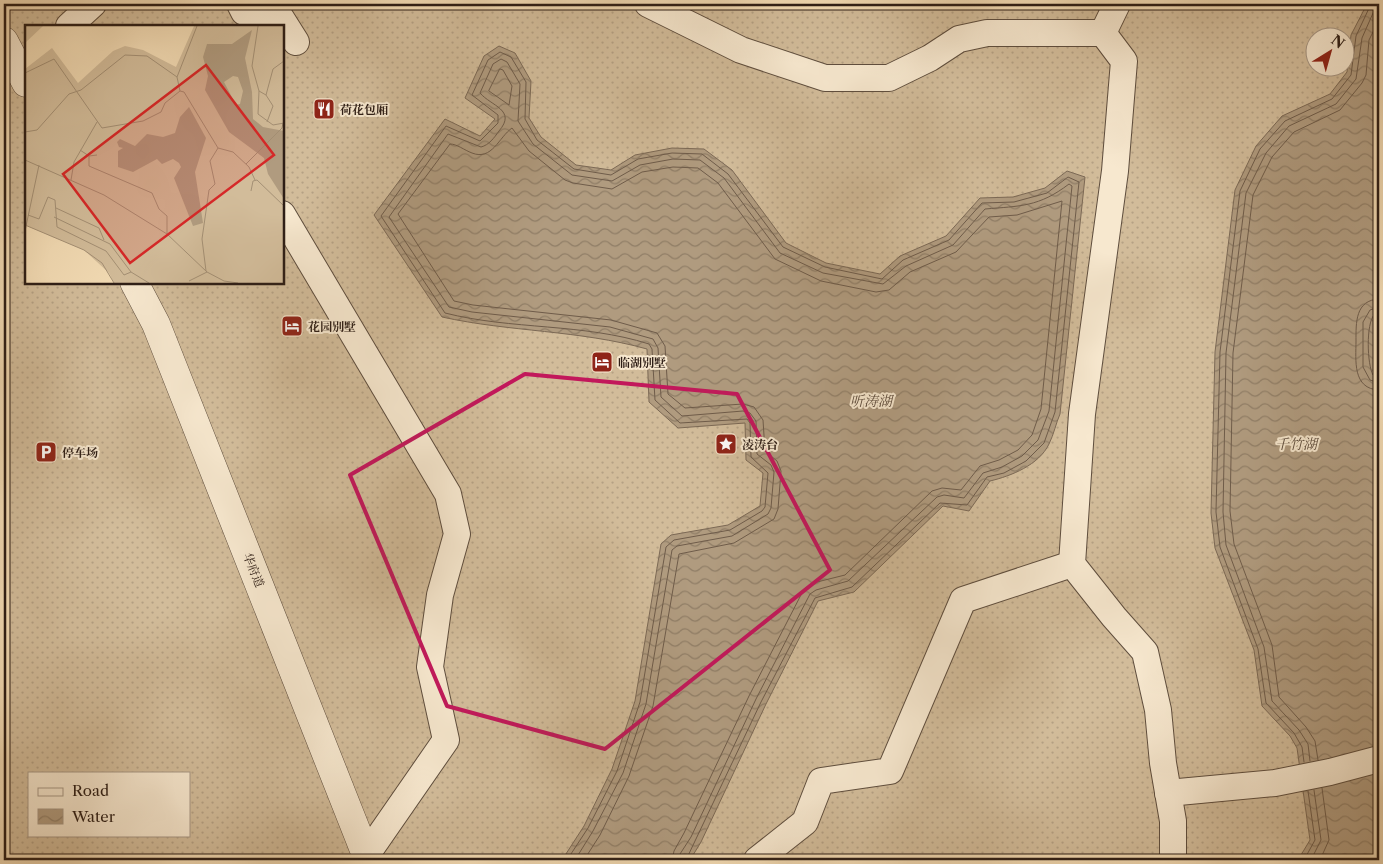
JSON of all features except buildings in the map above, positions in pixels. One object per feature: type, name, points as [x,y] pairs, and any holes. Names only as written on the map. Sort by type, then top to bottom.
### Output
[{"type":"street","points":[[70,25],[93,4]]},
{"type":"street","points":[[648,4],[741,50],[825,78],[888,78],[930,58],[959,39],[987,33],[1103,33]]},
{"type":"street","points":[[1103,33],[1117,4]]},
{"type":"street","points":[[240,14],[259,17],[279,15],[296,42]]},
{"type":"street","points":[[1103,33],[1124,61],[1115,171],[1082,414],[1072,564],[1114,617],[1145,652],[1158,710],[1162,763],[1172,822],[1173,860]]},
{"type":"street","points":[[4,41],[25,78]]},
{"type":"street","points":[[284,217],[448,494],[457,534],[440,595],[430,668],[446,740],[367,857]]},
{"type":"street","name":"华府道","points":[[135,284],[156,324],[367,857]]},
{"type":"street","points":[[757,860],[805,822],[821,781],[890,771],[963,600],[1072,564]]},
{"type":"street","points":[[1168,793],[1276,783],[1330,772],[1379,759]]},
{"type":"highlighted area","points":[[525,374],[737,394],[830,570],[605,749],[447,706],[350,475]]},
{"type":"shaded area","points":[[4,4],[1379,4],[1379,860],[4,860]]},
{"type":"water","name":"千竹湖","points":[[1367,4],[1379,4],[1379,316],[1374,322],[1374,366],[1379,375],[1379,860],[1298,860],[1310,840],[1297,748],[1290,736],[1262,706],[1254,650],[1215,548],[1211,513],[1215,352],[1235,190],[1256,146],[1282,116],[1330,94],[1342,78],[1356,78],[1355,28]]},
{"type":"water","name":"听涛湖","points":[[499,46],[515,53],[531,81],[529,118],[541,137],[576,165],[611,170],[635,155],[672,148],[704,149],[732,170],[786,243],[826,263],[880,274],[900,256],[946,236],[980,198],[1013,197],[1045,188],[1067,171],[1085,177],[1060,414],[1049,444],[1039,458],[1024,469],[990,481],[969,511],[943,506],[854,592],[818,601],[766,704],[701,842],[690,860],[562,860],[584,826],[612,769],[635,701],[661,544],[671,535],[728,525],[760,506],[763,473],[746,460],[745,423],[678,428],[649,402],[647,349],[596,338],[493,326],[442,317],[374,215],[445,119],[480,136],[495,119],[465,98],[484,56]]},
{"type":"place","name":"荷花包厢","points":[[324,109]]},
{"type":"place","name":"花园别墅","points":[[292,326]]},
{"type":"place","name":"临湖别墅","points":[[602,362]]},
{"type":"place","name":"凌涛台","points":[[726,444]]},
{"type":"place","name":"停车场","points":[[46,452]]}]
